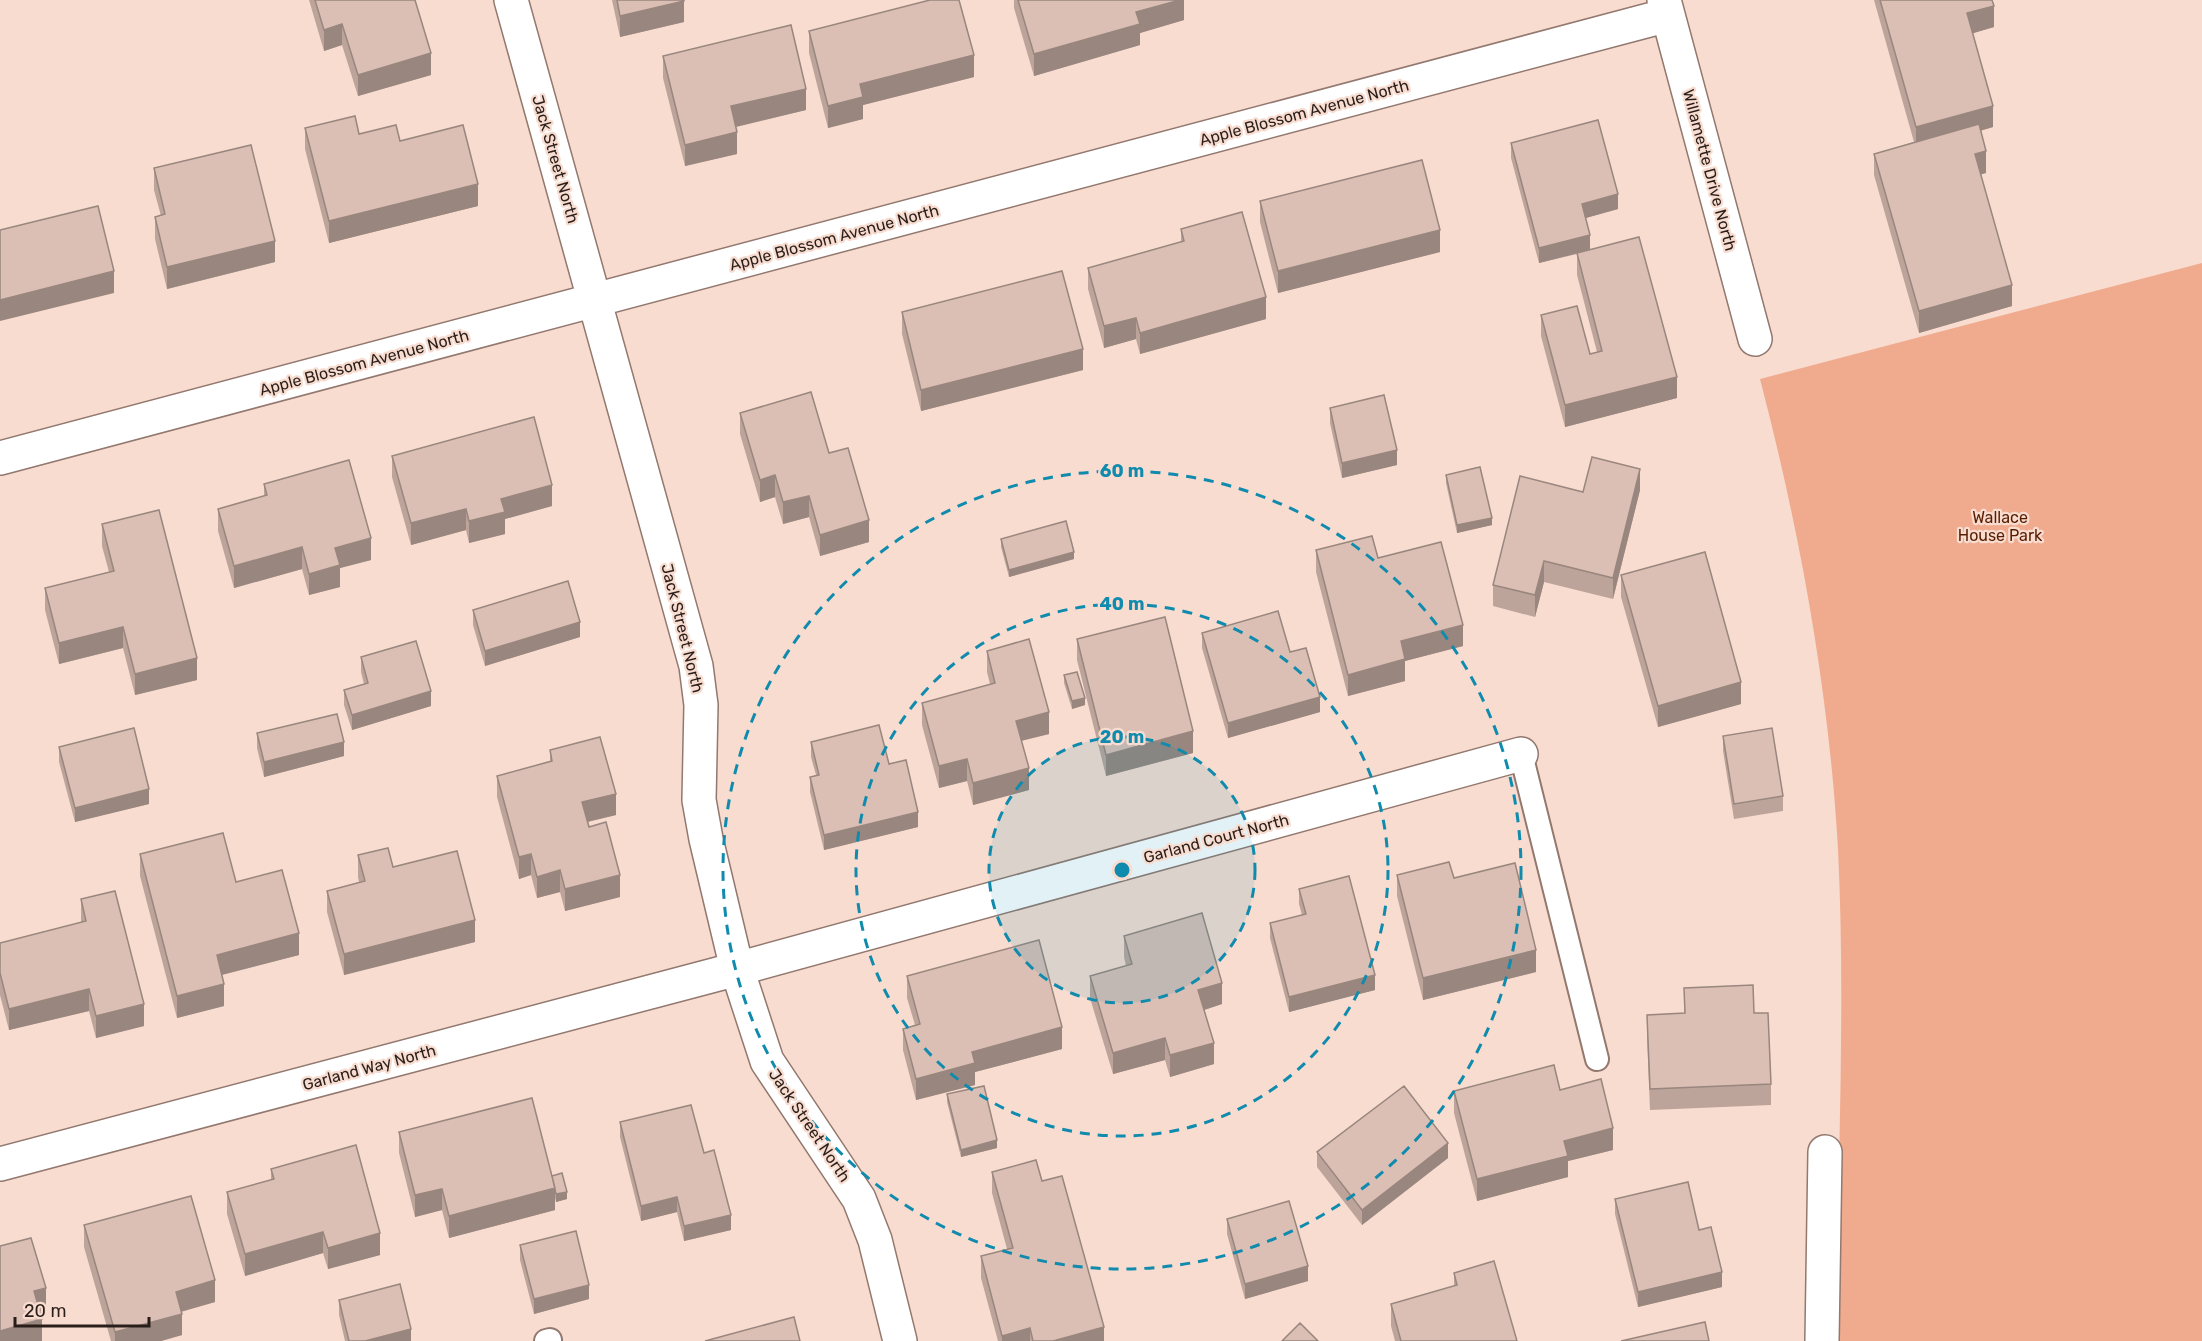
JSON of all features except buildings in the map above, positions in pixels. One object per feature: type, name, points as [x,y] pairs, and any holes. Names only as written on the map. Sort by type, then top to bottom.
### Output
[{"type":"street","name":"Jack Street North","points":[[512,0],[696,666],[701,705],[699,800],[737,969],[766,1061],[860,1199],[875,1240],[900,1341]]},
{"type":"street","name":"Apple Blossom Avenue North","points":[[0,458],[595,301],[1666,8]]},
{"type":"street","name":"Willamette Drive North","points":[[1666,8],[1755,339]]},
{"type":"street","name":"Garland Court North","points":[[737,969],[1521,754]]},
{"type":"street","name":"Garland Way North","points":[[0,1164],[737,969]]},
{"type":"street","points":[[1822,1341],[1825,1152]]},
{"type":"lane","points":[[1521,754],[1597,1059]]},
{"type":"green space","name":"Wallace House Park","points":[[2202,263],[2202,1341],[1836,1341],[1841,972],[1834,790],[1811,612],[1788,495],[1760,379]]}]
